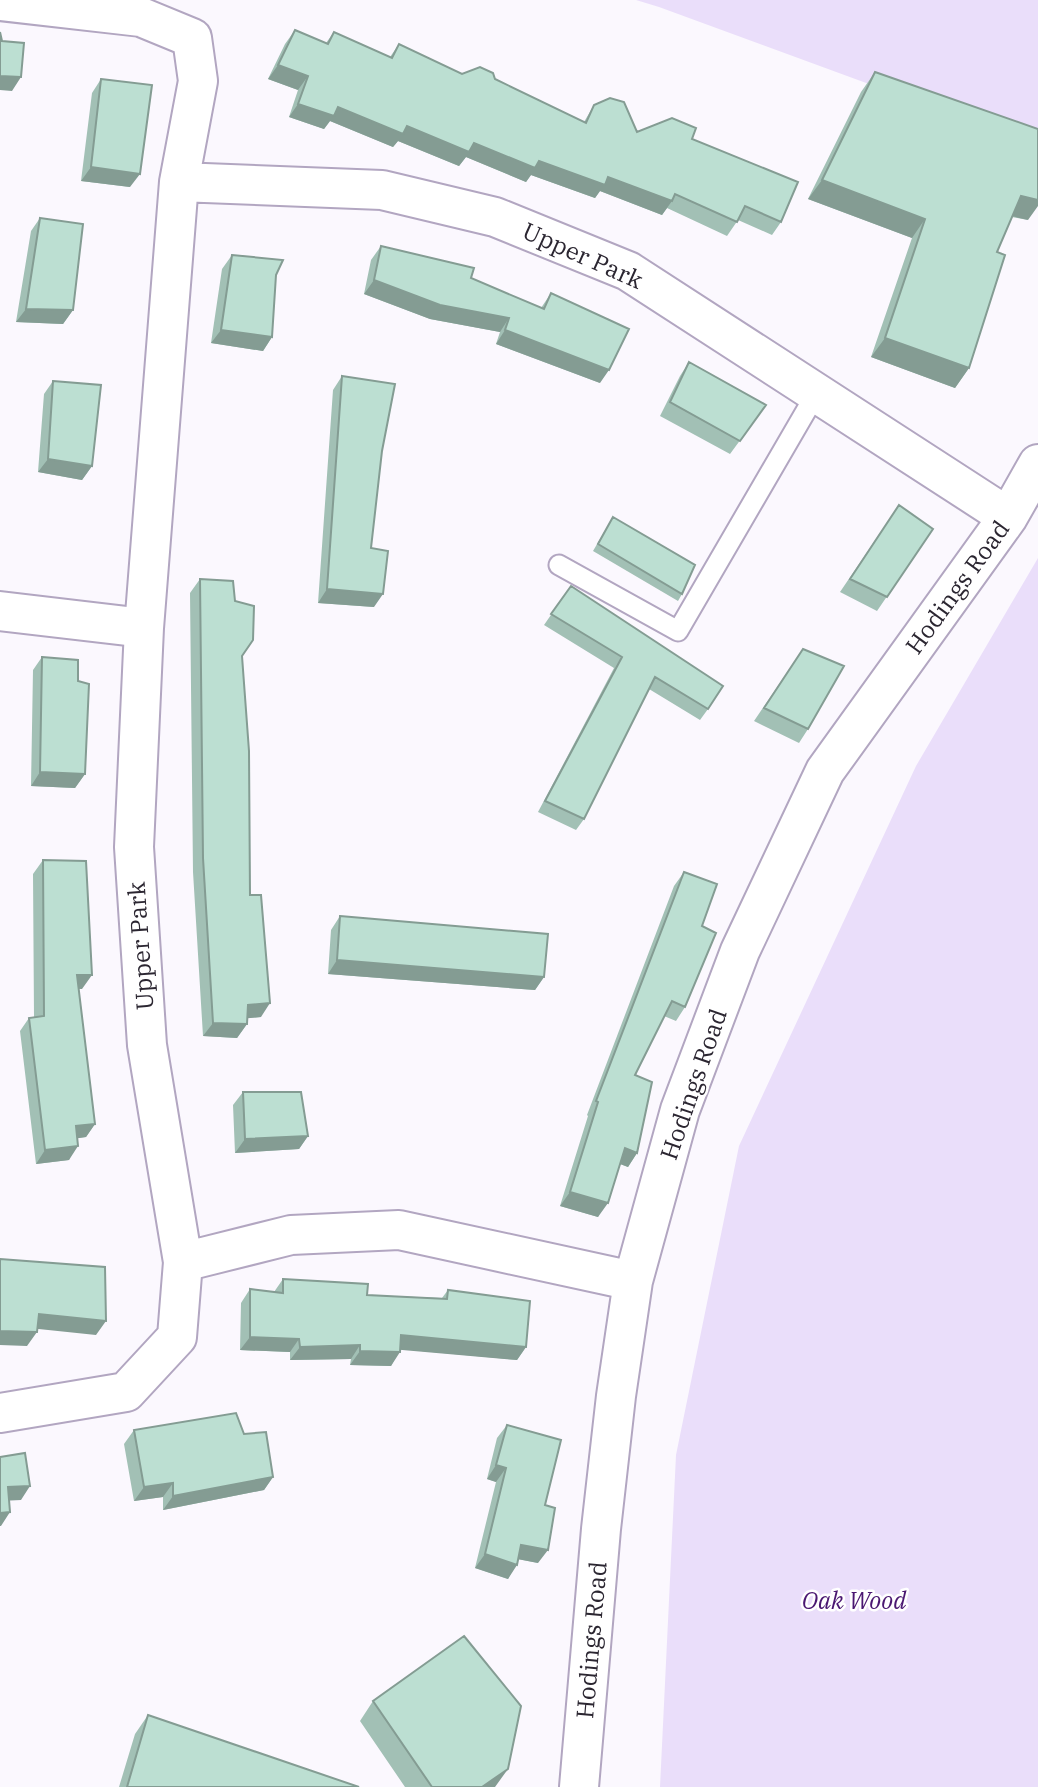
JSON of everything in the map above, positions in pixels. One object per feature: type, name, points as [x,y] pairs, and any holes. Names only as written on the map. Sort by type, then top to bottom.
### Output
[{"type":"street","name":"Upper Park","points":[[0,1],[141,17],[192,38],[198,81],[179,182],[144,628],[134,847],[147,1045],[183,1262],[177,1337],[126,1392],[0,1413]]},
{"type":"street","name":"Upper Park","points":[[179,182],[382,190],[495,217],[628,271],[1008,517]]},
{"type":"street","name":"Hodings Road","points":[[579,1787],[615,1396],[633,1281],[680,1110],[740,951],[825,771],[1008,517],[1038,464]]},
{"type":"street","points":[[0,611],[144,628]]},
{"type":"street","points":[[183,1262],[291,1235],[399,1230],[633,1281]]},
{"type":"lane","points":[[559,565],[678,631],[817,392]]},
{"type":"green space","points":[[636,0],[1038,0],[1038,146],[659,7]]},
{"type":"green space","name":"Oak Wood","points":[[1038,558],[1038,1787],[660,1787],[676,1455],[739,1146],[916,766]]},
{"type":"building","points":[[295,30],[328,44],[334,32],[392,58],[399,44],[462,74],[480,67],[493,73],[495,79],[586,123],[594,105],[610,98],[624,102],[637,132],[672,118],[696,128],[692,139],[798,182],[781,222],[745,206],[737,222],[675,194],[672,201],[608,177],[605,185],[539,161],[535,168],[474,143],[469,152],[407,126],[403,134],[338,107],[334,116],[298,104],[308,76],[278,65]]},
{"type":"building","points":[[0,32],[2,41],[24,43],[21,77],[0,76]]},
{"type":"building","points":[[875,72],[1038,129],[1038,200],[1021,196],[997,252],[1005,255],[969,368],[885,338],[925,219],[822,180]]},
{"type":"building","points":[[101,79],[152,85],[140,174],[91,167]]},
{"type":"building","points":[[40,218],[83,224],[73,310],[26,309]]},
{"type":"building","points":[[381,246],[474,268],[471,278],[544,309],[551,293],[629,329],[609,370],[505,330],[509,318],[440,305],[374,280]]},
{"type":"building","points":[[232,255],[283,260],[276,275],[272,337],[221,330]]},
{"type":"building","points":[[689,362],[766,405],[740,441],[670,402]]},
{"type":"building","points":[[342,376],[395,384],[382,451],[371,548],[388,551],[383,594],[327,589]]},
{"type":"building","points":[[53,381],[101,385],[92,466],[48,459]]},
{"type":"building","points":[[899,505],[933,529],[887,597],[850,579]]},
{"type":"building","points":[[613,517],[695,565],[682,594],[598,544]]},
{"type":"building","points":[[200,579],[233,581],[235,601],[254,606],[253,640],[242,656],[249,751],[250,895],[261,895],[270,1003],[248,1005],[247,1024],[213,1023],[203,858]]},
{"type":"building","points":[[571,586],[723,686],[708,709],[655,677],[584,819],[545,801],[622,657],[551,614]]},
{"type":"building","points":[[803,649],[844,666],[808,729],[764,708]]},
{"type":"building","points":[[42,657],[78,660],[78,681],[89,684],[85,774],[40,772]]},
{"type":"building","points":[[43,860],[86,861],[92,975],[77,975],[95,1124],[76,1126],[78,1146],[45,1150],[29,1018],[44,1016]]},
{"type":"building","points":[[684,872],[717,884],[702,926],[716,933],[685,1007],[672,1001],[635,1075],[652,1082],[637,1153],[625,1148],[608,1203],[570,1192],[598,1102],[596,1101]]},
{"type":"building","points":[[340,916],[548,934],[544,977],[337,960]]},
{"type":"building","points":[[243,1092],[301,1092],[308,1136],[245,1139]]},
{"type":"building","points":[[0,1259],[105,1267],[106,1321],[39,1314],[37,1332],[0,1331]]},
{"type":"building","points":[[283,1279],[368,1284],[367,1295],[447,1299],[448,1290],[530,1301],[526,1347],[401,1335],[400,1352],[360,1351],[360,1345],[300,1347],[299,1339],[250,1337],[250,1289],[283,1293]]},
{"type":"building","points":[[236,1413],[244,1434],[266,1432],[273,1477],[173,1496],[173,1483],[144,1487],[134,1430]]},
{"type":"building","points":[[507,1425],[561,1440],[545,1505],[555,1508],[548,1550],[521,1545],[517,1565],[485,1554],[506,1468],[496,1465]]},
{"type":"building","points":[[25,1453],[30,1486],[8,1487],[10,1512],[0,1513],[0,1457]]},
{"type":"building","points":[[464,1636],[521,1706],[508,1769],[482,1787],[432,1787],[373,1701]]},
{"type":"building","points":[[148,1715],[359,1787],[127,1787]]}]
